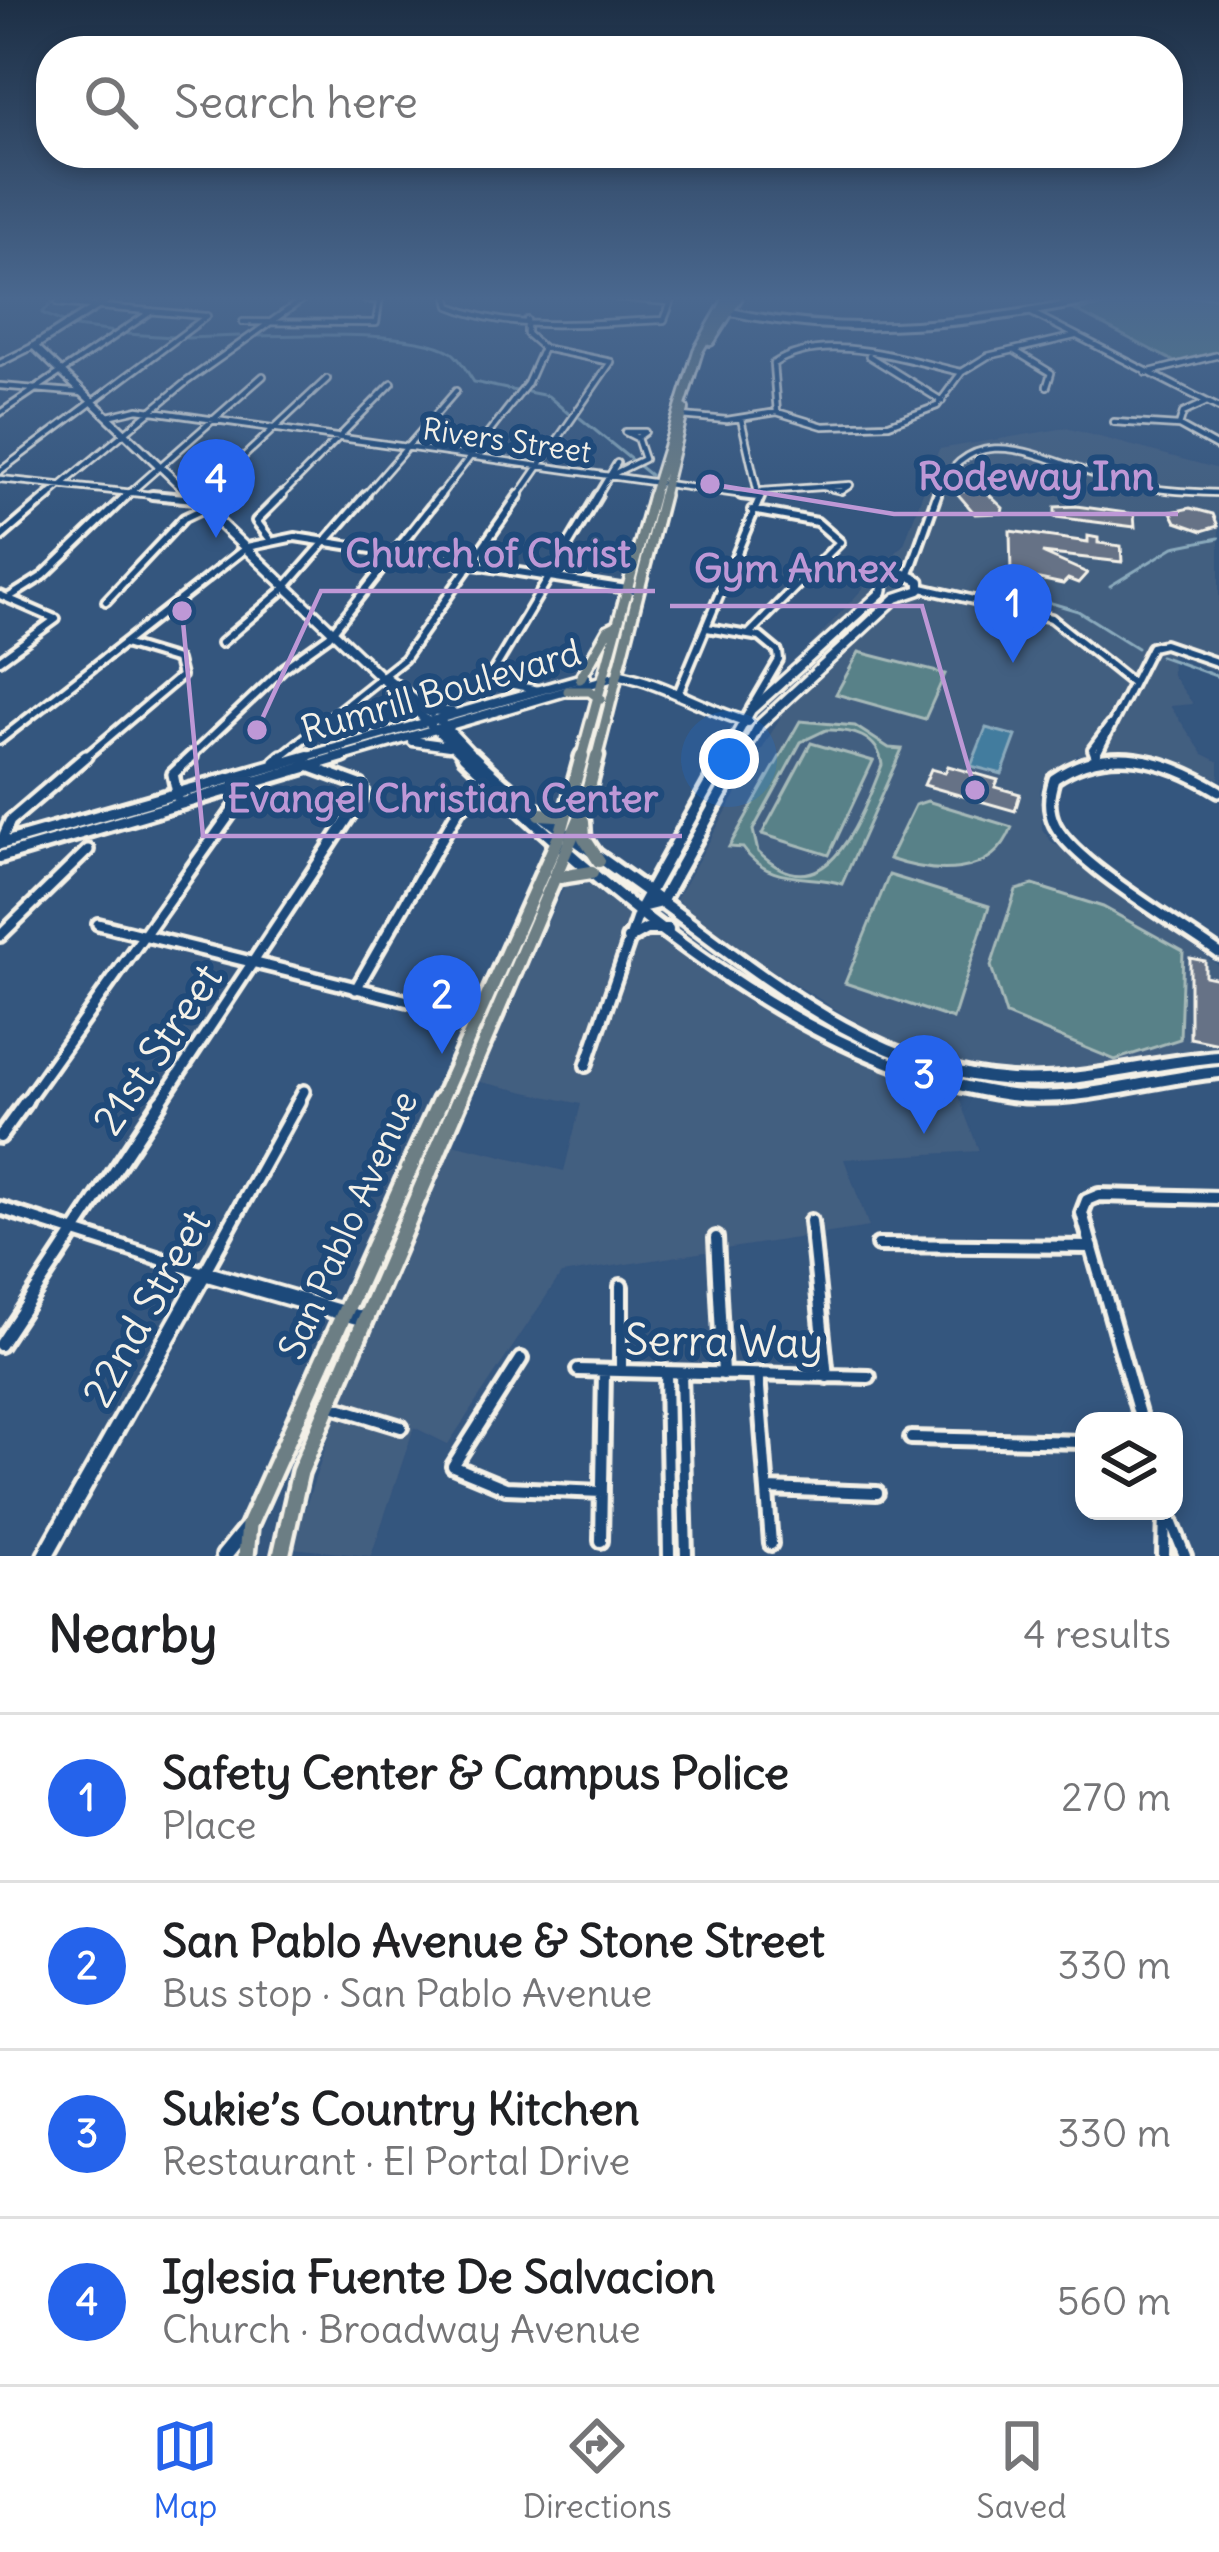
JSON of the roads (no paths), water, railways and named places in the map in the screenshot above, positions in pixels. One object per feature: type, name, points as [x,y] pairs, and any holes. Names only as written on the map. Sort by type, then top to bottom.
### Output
[{"type":"main road","points":[[59,370],[501,787],[539,814],[564,843]]},
{"type":"main road","name":"San Pablo Avenue","points":[[246,1556],[249,1525],[344,1313],[505,958],[583,811],[611,675],[616,626],[692,370]]},
{"type":"main road","name":"San Pablo Avenue","points":[[280,1556],[300,1472],[557,879],[569,808],[601,698],[640,591],[682,416],[699,370]]},
{"type":"main road","points":[[909,574],[922,588],[904,594],[759,725],[662,902],[640,908],[751,710],[768,700],[886,587],[888,576],[909,574]]},
{"type":"main road","points":[[886,587],[904,594]]},
{"type":"main road","points":[[580,679],[608,630],[616,626]]},
{"type":"main road","points":[[611,675],[657,682],[706,711],[759,725]]},
{"type":"main road","name":"Rumrill Boulevard","points":[[0,844],[251,785],[396,742],[469,711],[580,679],[611,675]]},
{"type":"main road","name":"Rumrill Boulevard","points":[[0,857],[270,767],[568,691],[611,675]]},
{"type":"main road","points":[[384,676],[427,710],[454,748],[640,908],[843,1043],[957,1087],[1046,1097],[1092,1095],[1219,1072]]},
{"type":"main road","points":[[568,691],[587,691],[601,698]]},
{"type":"main road","points":[[427,710],[469,711]]},
{"type":"main road","points":[[396,742],[433,741],[454,748]]},
{"type":"main road","points":[[251,785],[255,778],[288,762]]},
{"type":"main road","points":[[539,814],[556,815],[569,808]]},
{"type":"main road","points":[[583,811],[584,838],[596,867]]},
{"type":"main road","points":[[557,879],[596,867],[646,890],[827,1018],[868,1041],[956,1071],[1021,1081],[1080,1080],[1219,1058]]},
{"type":"main road","points":[[628,939],[646,928],[676,933]]},
{"type":"main road","points":[[502,1006],[496,997],[509,965],[505,958]]},
{"type":"main road","points":[[478,1018],[473,1044],[478,1061]]},
{"type":"main road","points":[[204,1273],[364,1319]]},
{"type":"main road","name":"22nd Street","points":[[45,1556],[204,1273]]},
{"type":"main road","points":[[224,1556],[249,1525]]},
{"type":"street","points":[[0,413],[65,370]]},
{"type":"street","points":[[0,386],[86,396],[107,392],[136,370]]},
{"type":"street","points":[[0,538],[203,370]]},
{"type":"street","points":[[178,800],[172,780],[177,768],[334,629],[471,457],[533,370]]},
{"type":"street","points":[[270,767],[404,659],[603,370]]},
{"type":"street","points":[[776,370],[777,412]]},
{"type":"street","points":[[893,370],[943,401]]},
{"type":"street","points":[[949,370],[962,372]]},
{"type":"street","points":[[682,416],[740,418],[777,412],[806,424],[868,426],[911,419],[943,401],[966,370]]},
{"type":"street","points":[[1046,370],[1052,373],[1047,386]]},
{"type":"street","points":[[1139,370],[1219,408]]},
{"type":"street","points":[[1145,373],[1160,370]]},
{"type":"street","points":[[4,596],[44,576],[158,464],[262,376]]},
{"type":"street","points":[[0,475],[174,500],[194,497],[212,487],[327,379]]},
{"type":"street","points":[[268,538],[256,521],[392,383]]},
{"type":"street","points":[[221,643],[285,583],[456,391]]},
{"type":"street","points":[[0,475],[86,396]]},
{"type":"street","points":[[1179,426],[1184,413],[1205,403]]},
{"type":"street","name":"Rivers Street","points":[[107,416],[151,411],[760,494],[824,487]]},
{"type":"street","points":[[678,694],[760,494],[740,418]]},
{"type":"street","points":[[1114,422],[1179,426],[1219,448]]},
{"type":"street","points":[[540,690],[488,680],[609,476],[620,466],[639,462],[644,454],[638,438]]},
{"type":"street","points":[[909,574],[942,480],[957,463],[978,453],[1038,452],[1119,482],[1219,493]]},
{"type":"street","points":[[106,601],[184,518],[205,508]]},
{"type":"street","points":[[749,634],[840,542],[817,522],[752,510]]},
{"type":"street","points":[[0,740],[247,548],[268,538],[321,541],[640,591]]},
{"type":"street","points":[[922,588],[1056,621],[1132,683]]},
{"type":"street","points":[[0,660],[56,619],[4,596]]},
{"type":"street","points":[[707,628],[749,634],[769,642],[779,656],[751,710]]},
{"type":"street","points":[[0,844],[10,821],[181,676],[177,660],[123,643]]},
{"type":"street","points":[[1095,758],[1151,647],[1160,644],[1219,663]]},
{"type":"street","points":[[1219,791],[1163,764],[1095,758],[1054,779],[1047,805],[1061,837],[1219,953]]},
{"type":"street","name":"21st Street","points":[[0,1345],[365,788],[311,767]]},
{"type":"street","points":[[0,1137],[251,785]]},
{"type":"street","points":[[356,989],[460,807],[501,787]]},
{"type":"street","points":[[0,936],[88,850]]},
{"type":"street","points":[[586,1066],[640,908]]},
{"type":"street","points":[[98,924],[478,1018]]},
{"type":"street","name":"22nd Street","points":[[204,1273],[304,1091]]},
{"type":"street","points":[[1138,1412],[1082,1213],[1087,1200],[1099,1195],[1219,1198]]},
{"type":"street","points":[[0,1208],[204,1273]]},
{"type":"street","points":[[811,1221],[827,1376]]},
{"type":"street","points":[[716,1238],[723,1374]]},
{"type":"street","points":[[878,1245],[1092,1247]]},
{"type":"street","points":[[621,1286],[621,1371]]},
{"type":"street","points":[[521,1359],[453,1466],[470,1479],[507,1490],[602,1492]]},
{"type":"street","name":"Serra Way","points":[[578,1370],[868,1378]]},
{"type":"street","points":[[601,1541],[604,1371]]},
{"type":"street","points":[[669,1556],[667,1465],[673,1373]]},
{"type":"street","points":[[673,1373],[686,1556]]},
{"type":"street","points":[[758,1375],[771,1544]]},
{"type":"street","points":[[328,1405],[401,1427]]},
{"type":"street","points":[[911,1438],[1075,1442]]},
{"type":"street","points":[[667,1465],[683,1465]]},
{"type":"street","points":[[767,1490],[877,1493]]},
{"type":"street","points":[[1164,1556],[1166,1520]]},
{"type":"street","points":[[1170,1520],[1185,1556]]},
{"type":"waterway","points":[[466,370],[474,382],[516,391]]},
{"type":"waterway","points":[[528,392],[548,396],[569,414]]},
{"type":"waterway","points":[[580,418],[650,475]]},
{"type":"waterway","points":[[1110,586],[1174,547],[1219,538]]},
{"type":"waterway","points":[[988,584],[1078,611],[1137,648]]},
{"type":"waterway","points":[[1160,656],[1219,677]]},
{"type":"place","name":"Rodeway Inn","points":[[710,484]]},
{"type":"place","name":"Iglesia Fuente De Salvacion","points":[[216,538]]},
{"type":"place","name":"Evangel Christian Center","points":[[182,611]]},
{"type":"place","name":"Safety Center & Campus Police","points":[[1013,663]]},
{"type":"place","name":"Church of Christ","points":[[257,730]]},
{"type":"place","name":"Gym Annex","points":[[975,790]]},
{"type":"place","name":"San Pablo Avenue & Stone Street","points":[[442,1054]]},
{"type":"place","name":"Sukie’s Country Kitchen","points":[[924,1134]]}]
